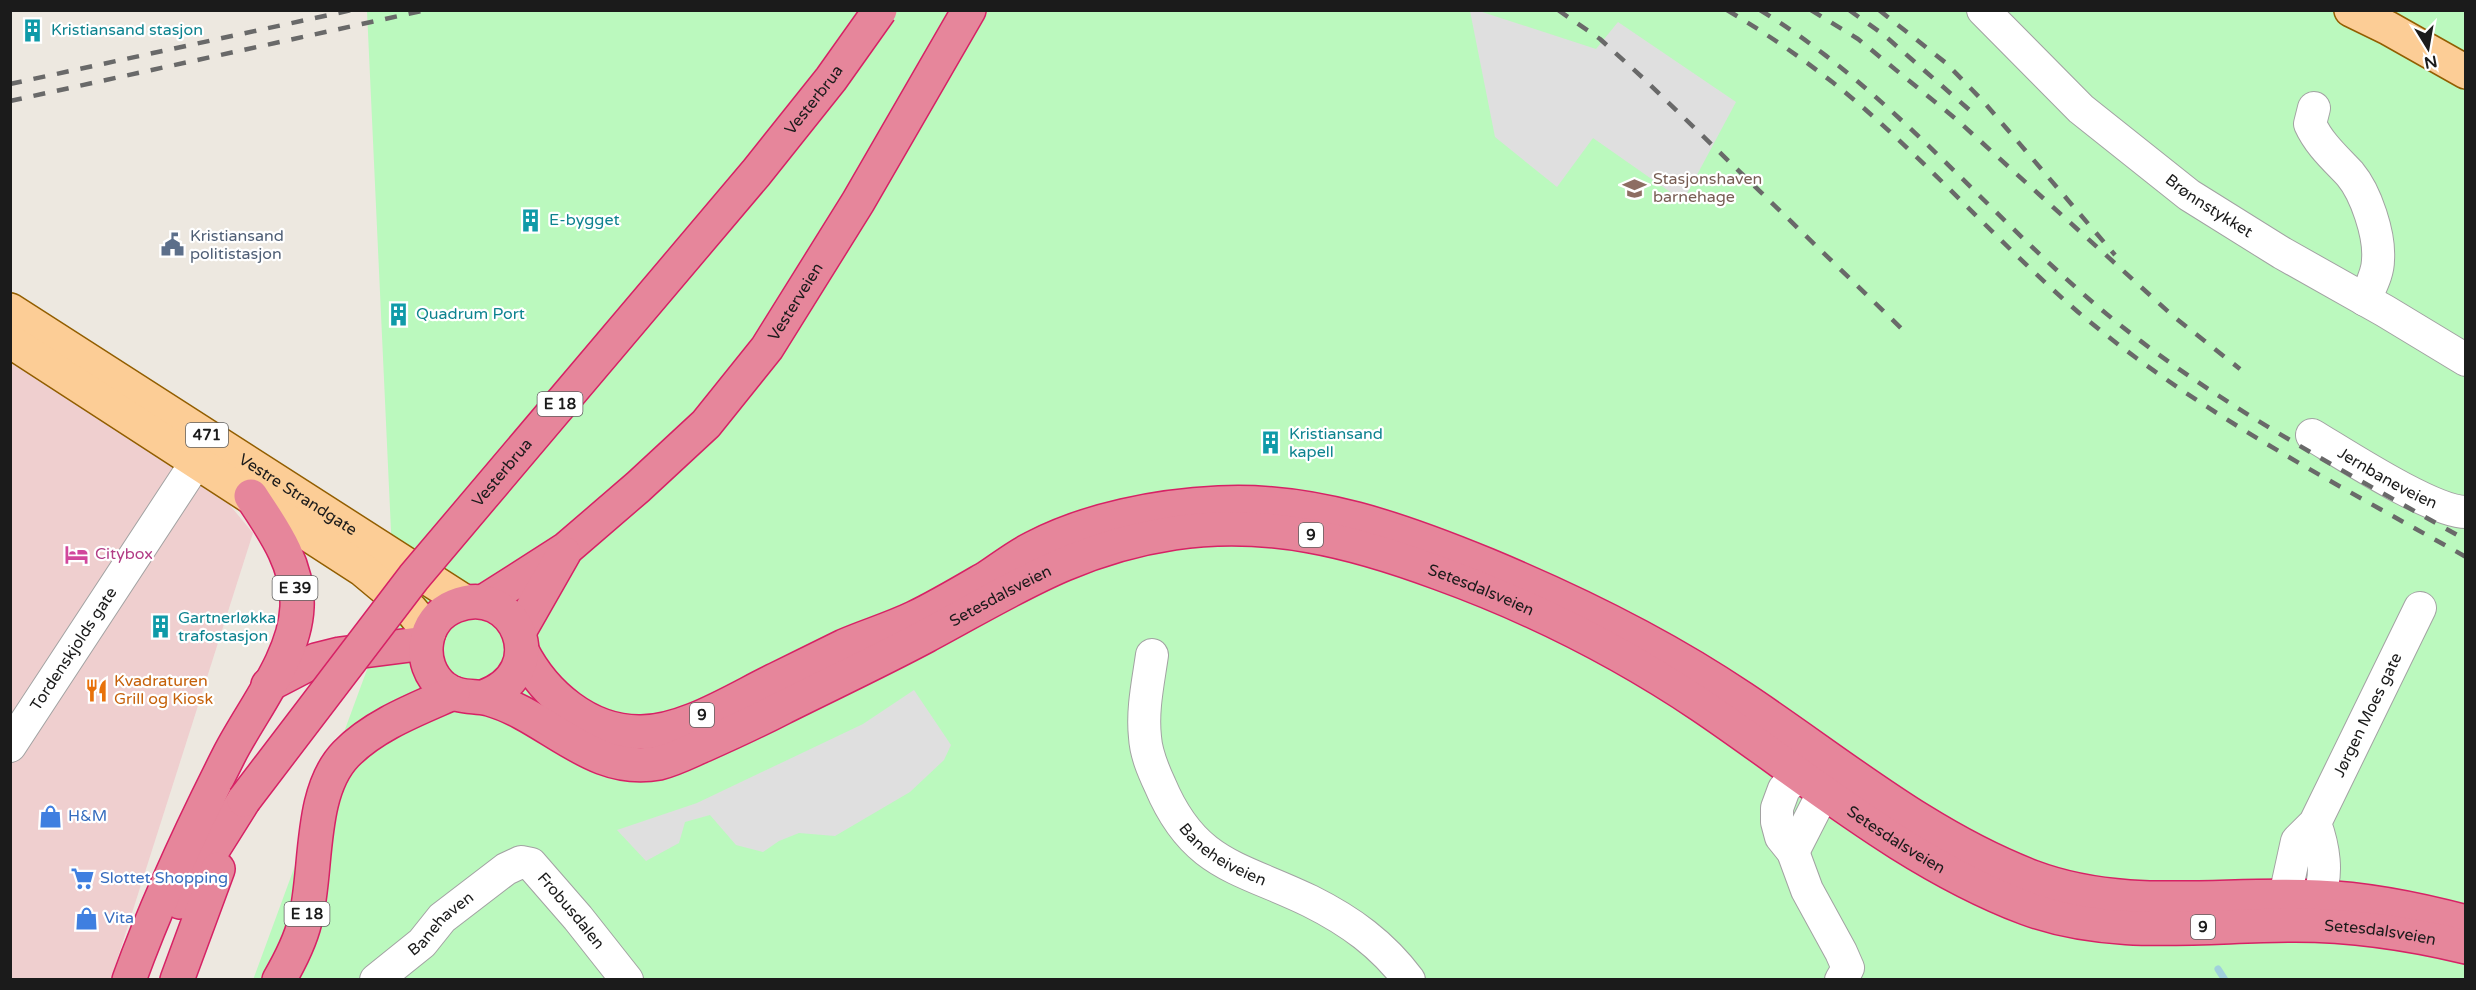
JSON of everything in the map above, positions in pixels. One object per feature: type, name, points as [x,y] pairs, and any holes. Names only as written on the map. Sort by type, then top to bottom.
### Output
[{"type":"highway","name":"Vesterbrua","points":[[244,800],[414,577],[756,173],[831,79],[880,10]]},
{"type":"highway","name":"Vesterveien","points":[[474,602],[566,549],[706,424],[767,348],[858,202],[966,16]]},
{"type":"highway","name":"E 39","points":[[251,495],[281,541],[292,572],[297,605],[295,630],[268,685]]},
{"type":"highway","name":"Setesdalsveien","points":[[520,642],[537,676],[569,708],[597,723],[622,731],[663,730],[690,720],[847,645],[910,620],[987,578],[1028,550],[1053,538],[1094,524],[1161,509],[1224,502],[1301,507],[1339,514],[1394,530],[1525,581],[1652,642],[1748,702],[1819,777],[1879,830],[1982,889],[2042,913],[2094,924],[2149,929],[2292,911],[2466,947]]},
{"type":"highway","name":"Setesdalsveien","points":[[468,695],[543,724],[602,759],[620,763],[657,763],[674,758],[747,725],[894,653],[1041,573],[1079,556],[1176,532],[1212,529],[1273,529],[1339,540],[1479,587],[1539,613],[1647,670],[1819,777]]},
{"type":"highway","name":"Vesterveien","points":[[520,642],[566,549]]},
{"type":"highway","name":"E 18","points":[[428,637],[444,612],[474,602]]},
{"type":"highway","points":[[474,602],[501,610],[514,624],[520,642]]},
{"type":"highway","points":[[129,980],[230,754],[268,685],[316,660],[428,637],[426,653],[431,673],[444,688],[468,695]]},
{"type":"highway","name":"E 18","points":[[279,980],[294,953],[305,922],[321,808],[330,778],[346,754],[390,721],[468,695],[503,688],[511,681],[520,662],[520,642]]},
{"type":"highway","name":"E 18","points":[[146,980],[181,900],[244,800]]},
{"type":"highway","name":"E 18","points":[[177,980],[244,800]]},
{"type":"highway","name":"Setesdalsveien","points":[[2292,911],[2318,897],[2392,906],[2466,922]]},
{"type":"main road","points":[[2351,10],[2466,72]]},
{"type":"main road","name":"Vestre Strandgate","points":[[10,310],[474,602]]},
{"type":"main road","name":"Vestre Strandgate","points":[[10,341],[251,495],[363,570],[411,610],[428,637]]},
{"type":"street","name":"Brønnstykket","points":[[1983,10],[2081,109],[2189,195],[2282,253],[2466,360]]},
{"type":"street","points":[[2314,108],[2310,124],[2315,135],[2364,194],[2371,217],[2379,260],[2365,300]]},
{"type":"street","name":"Jernbaneveien","points":[[2312,435],[2397,485],[2436,504],[2458,512],[2466,512]]},
{"type":"street","name":"Tordenskjolds gate","points":[[10,747],[197,461]]},
{"type":"street","name":"Jørgen Moes gate","points":[[2292,911],[2297,841],[2315,823],[2420,608]]},
{"type":"street","name":"Baneheiveien","points":[[1152,655],[1145,707],[1145,739],[1150,763],[1168,805],[1190,837],[1233,869],[1308,900],[1338,916],[1379,944],[1409,980]]},
{"type":"street","points":[[1819,777],[1784,789],[1777,808],[1781,837],[1792,852],[1807,890],[1842,952],[1849,976]]},
{"type":"street","points":[[2315,823],[2320,837],[2324,875],[2318,897]]},
{"type":"street","name":"Frobusdalen","points":[[506,869],[520,862],[531,864],[627,980]]},
{"type":"street","name":"Banehaven","points":[[376,980],[422,943],[442,918],[506,869]]},
{"type":"shaded area","points":[[1470,11],[1479,11],[1596,49],[1618,22],[1736,102],[1683,201],[1593,138],[1557,187],[1495,137]]},
{"type":"shaded area","points":[[10,345],[193,461],[253,533],[111,979],[11,979]]},
{"type":"shaded area","points":[[914,690],[951,745],[944,760],[910,792],[835,836],[799,833],[779,841],[763,852],[736,845],[710,815],[685,822],[679,843],[646,861],[617,830],[697,803],[863,724]]},
{"type":"green space","points":[[367,11],[2465,11],[2465,979],[253,980],[394,596]]},
{"type":"waterway","points":[[2218,969],[2225,980]]},
{"type":"railway","points":[[10,84],[352,10]]},
{"type":"railway","points":[[10,101],[426,10]]},
{"type":"railway","points":[[1558,10],[1600,39],[1643,78],[1904,331]]},
{"type":"railway","points":[[1727,10],[1795,54],[1859,104],[1915,155],[2050,287],[2123,348],[2169,382],[2266,444],[2466,557]]},
{"type":"railway","points":[[1760,10],[1807,41],[1893,112],[2054,268],[2139,339],[2183,372],[2275,431],[2466,540]]},
{"type":"railway","points":[[1811,10],[1858,39],[1956,119],[2173,316],[2240,369]]},
{"type":"railway","points":[[1849,10],[1884,35],[1974,114]]},
{"type":"railway","points":[[1879,10],[1946,63],[1983,101],[2115,255]]},
{"type":"place","name":"Kristiansand stasjon","points":[[33,30]]},
{"type":"place","name":"Stasjonshaven barnehage","points":[[1635,188]]},
{"type":"place","name":"E-bygget","points":[[531,220]]},
{"type":"place","name":"Kristiansand politistasjon","points":[[172,245]]},
{"type":"place","name":"Quadrum Port","points":[[398,314]]},
{"type":"place","name":"Kristiansand kapell","points":[[1271,443]]},
{"type":"place","name":"Citybox","points":[[77,554]]},
{"type":"place","name":"Gartnerløkka trafostasjon","points":[[160,627]]},
{"type":"place","name":"Kvadraturen Grill og Kiosk","points":[[96,690]]},
{"type":"place","name":"H&M","points":[[50,816]]},
{"type":"place","name":"Slottet Shopping","points":[[82,878]]},
{"type":"place","name":"Vita","points":[[86,918]]}]
